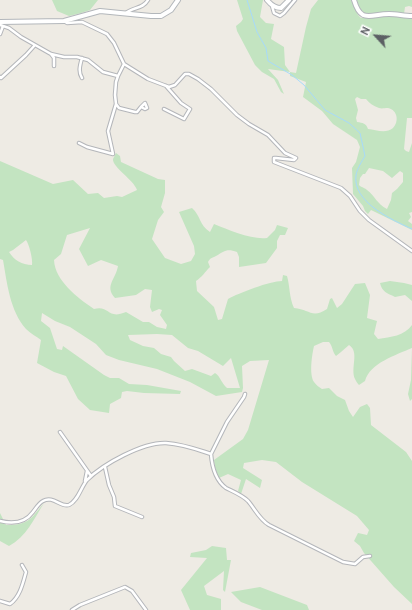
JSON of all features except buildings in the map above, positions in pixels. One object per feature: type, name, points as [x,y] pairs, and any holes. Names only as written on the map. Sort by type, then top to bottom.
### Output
[{"type":"street","points":[[125,13],[132,9],[144,6],[148,0]]},
{"type":"street","points":[[0,22],[64,21],[100,11],[161,16],[171,10],[178,0]]},
{"type":"street","points":[[267,0],[272,6],[274,12],[280,16],[295,0]]},
{"type":"street","points":[[272,6],[282,8],[289,0]]},
{"type":"street","points":[[354,0],[358,10],[363,16],[389,14],[412,16]]},
{"type":"street","points":[[64,21],[66,23],[82,22],[107,34],[114,42],[124,64],[148,79],[169,87],[175,85],[185,74],[189,74],[198,79],[211,89],[237,115],[268,135],[285,153],[296,158],[294,160],[274,158],[274,162],[341,188],[354,201],[360,211],[369,220],[412,251]]},
{"type":"street","points":[[0,25],[51,54],[64,57],[82,58],[91,62],[107,74],[118,76]]},
{"type":"street","points":[[0,34],[3,26]]},
{"type":"street","points":[[0,77],[1,78],[12,69],[36,45]]},
{"type":"street","points":[[51,54],[54,58],[54,66]]},
{"type":"street","points":[[82,58],[80,68],[80,75],[82,78]]},
{"type":"street","points":[[79,143],[86,147],[113,154],[108,132],[116,104],[115,89],[118,76],[124,64]]},
{"type":"street","points":[[164,109],[184,119],[190,109],[181,103],[166,86]]},
{"type":"street","points":[[116,104],[120,108],[135,112],[137,112],[141,107]]},
{"type":"street","points":[[245,394],[227,422],[211,454],[218,481],[226,488],[244,498],[261,519],[268,525],[343,562],[355,564],[363,557],[370,556]]},
{"type":"street","points":[[60,432],[91,476]]},
{"type":"street","points":[[0,521],[10,523],[20,522],[29,517],[41,502],[46,500],[52,499],[65,505],[70,504],[91,476],[128,453],[141,448],[161,443],[182,446],[211,454]]},
{"type":"street","points":[[105,467],[109,485],[114,497],[115,506],[142,517]]},
{"type":"street","points":[[85,483],[86,470]]},
{"type":"street","points":[[0,601],[10,604],[23,585],[25,570],[22,565]]},
{"type":"street","points":[[72,610],[87,602],[125,587],[132,591],[146,610]]},
{"type":"green space","points":[[52,0],[98,0],[90,10],[69,16],[57,11]]},
{"type":"green space","points":[[237,0],[263,0],[260,17],[266,23],[274,24],[271,39],[284,47],[285,65],[290,72],[268,69],[278,80],[284,94],[281,92],[274,79],[262,72],[255,65],[237,31],[236,26],[243,19]]},
{"type":"green space","points":[[318,0],[351,0],[361,18],[389,16],[412,19],[412,118],[407,118],[404,149],[409,152],[412,143],[412,212],[409,213],[411,217],[408,221],[412,224],[412,230],[371,210],[368,214],[365,211],[363,206],[353,194],[352,168],[356,162],[360,147],[357,140],[333,124],[322,111],[303,97],[306,82],[290,76],[290,72],[296,73],[311,9]],"holes":[[[357,97],[366,99],[377,107],[388,108],[394,111],[397,120],[395,126],[387,131],[378,131],[368,129],[364,124],[357,122],[356,118],[358,110],[355,99]],[[369,168],[383,171],[392,178],[400,171],[403,173],[403,182],[392,193],[387,209],[381,205],[366,189],[359,185],[360,178]]]},
{"type":"green space","points":[[356,0],[412,0],[412,7],[405,7],[404,14],[388,12],[367,15],[359,10]]},
{"type":"green space","points":[[116,153],[120,156],[121,162],[158,179],[165,180],[165,193],[161,207],[164,212],[158,220],[152,239],[165,258],[181,264],[191,261],[195,254],[194,246],[179,212],[192,208],[206,229],[210,232],[214,224],[233,232],[254,238],[267,238],[275,230],[277,225],[288,228],[285,235],[280,235],[277,241],[277,248],[266,263],[239,267],[239,257],[237,252],[231,250],[224,251],[211,258],[208,262],[210,267],[196,281],[197,291],[214,307],[218,320],[222,319],[228,299],[270,283],[282,281],[283,275],[287,276],[291,300],[294,308],[310,313],[322,312],[327,309],[330,299],[332,298],[337,308],[342,304],[355,284],[365,283],[370,295],[367,318],[377,321],[374,334],[378,339],[401,334],[412,325],[412,348],[378,364],[372,369],[365,381],[359,385],[355,380],[354,375],[354,352],[349,345],[336,356],[329,342],[323,342],[314,346],[311,369],[312,379],[315,383],[322,389],[329,388],[337,396],[345,400],[353,417],[360,407],[367,404],[370,408],[371,425],[406,452],[412,461],[412,604],[394,587],[364,553],[360,546],[354,541],[358,533],[367,535],[369,530],[357,516],[302,482],[276,462],[262,460],[244,463],[243,468],[262,480],[260,488],[246,479],[241,494],[238,491],[241,480],[228,474],[219,478],[214,460],[243,439],[248,430],[269,360],[250,361],[242,366],[242,392],[216,396],[190,382],[157,369],[119,360],[106,355],[96,344],[70,327],[55,321],[42,313],[41,321],[50,328],[57,349],[62,350],[63,346],[110,378],[119,378],[129,384],[147,385],[181,391],[180,394],[122,392],[121,398],[110,404],[109,413],[90,410],[78,399],[66,376],[54,372],[37,363],[41,340],[26,329],[16,314],[10,296],[3,260],[0,259],[0,161],[53,184],[73,180],[88,194],[98,193],[104,198],[117,196],[122,197],[137,190],[132,182],[116,166],[113,159]],"holes":[[[90,228],[79,249],[88,266],[101,260],[118,266],[111,286],[112,294],[115,298],[136,295],[145,289],[152,290],[150,307],[152,312],[159,309],[162,310],[160,315],[167,325],[166,329],[157,327],[149,322],[143,322],[126,312],[112,314],[103,309],[94,309],[68,288],[58,275],[54,260],[61,254],[67,235]],[[26,240],[32,259],[32,265],[19,262],[9,252]],[[128,335],[172,335],[188,348],[198,351],[223,366],[231,358],[240,388],[227,388],[219,376],[215,373],[211,376],[192,369],[185,371],[171,357],[161,354],[154,348],[143,346],[130,340]]]},
{"type":"green space","points":[[390,281],[412,285],[412,301],[405,295],[395,297],[387,293],[380,283]]},
{"type":"green space","points":[[412,348],[412,399],[410,401],[408,394],[411,380]]},
{"type":"green space","points":[[44,503],[25,533],[20,538],[9,546],[0,541],[0,513],[6,525],[24,523],[32,517]]},
{"type":"green space","points":[[212,546],[226,548],[227,560],[231,560],[225,592],[223,590],[224,571],[204,586],[207,595],[221,599],[221,610],[190,610],[181,590],[207,558],[190,557],[191,553],[206,550]]},
{"type":"green space","points":[[260,587],[307,605],[309,610],[262,610],[241,602],[231,592]]},
{"type":"waterway","points":[[247,0],[257,32],[266,48],[268,61],[292,75],[304,85],[325,110],[349,123],[360,133],[365,156],[356,175],[356,185],[360,194],[375,209],[394,221],[412,229]]}]
